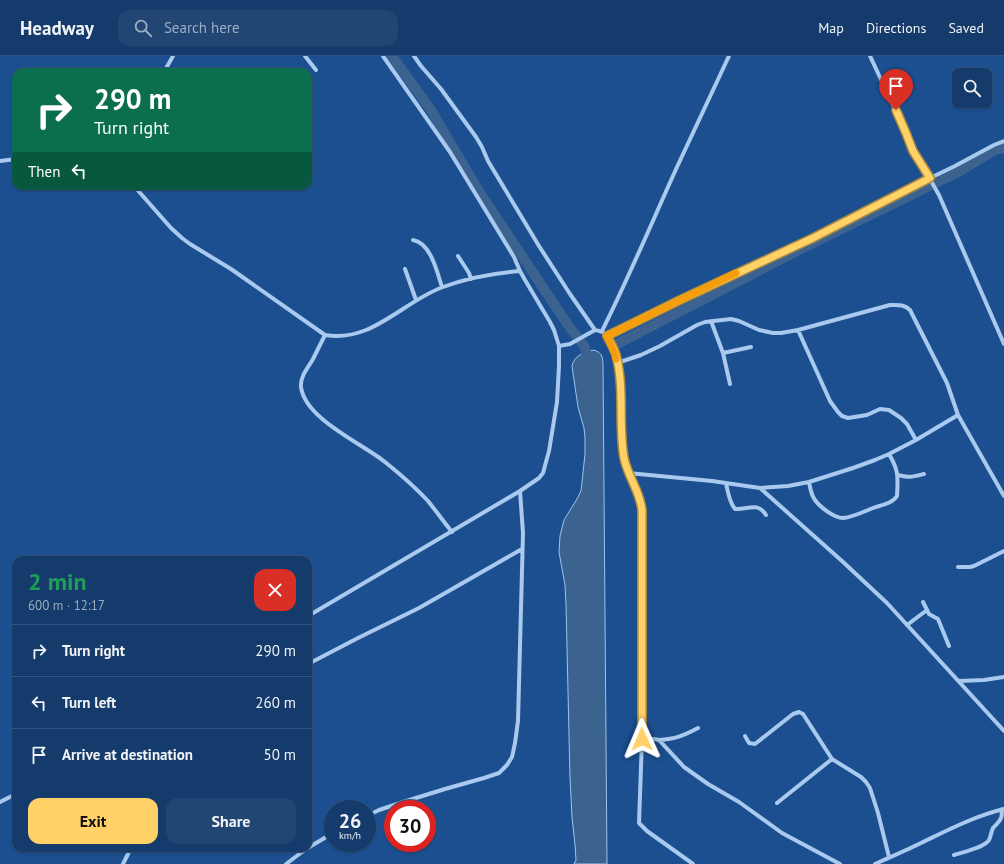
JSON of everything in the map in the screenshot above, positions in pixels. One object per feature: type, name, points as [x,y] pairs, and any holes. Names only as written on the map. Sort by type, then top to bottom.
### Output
[{"type":"street","points":[[166,68],[173,56]]},
{"type":"street","points":[[305,56],[316,70]]},
{"type":"street","points":[[312,614],[520,492],[539,478],[543,473],[549,451],[557,402],[559,346],[550,322],[520,271],[514,257],[450,152],[383,56]]},
{"type":"street","points":[[414,56],[441,88],[476,137],[488,161],[539,246],[570,294],[596,330]]},
{"type":"street","points":[[602,331],[626,283],[645,236],[729,56]]},
{"type":"street","points":[[870,56],[913,151],[931,179],[1004,344]]},
{"type":"street","points":[[607,336],[813,238],[1004,141]]},
{"type":"street","points":[[0,161],[12,160]]},
{"type":"street","points":[[138,190],[171,228],[182,238],[231,269],[325,335],[335,337],[361,332],[373,327],[416,300],[442,287],[471,279],[520,271]]},
{"type":"street","points":[[413,240],[421,242],[432,258],[442,287]]},
{"type":"street","points":[[458,256],[469,273],[471,279]]},
{"type":"street","points":[[405,269],[416,300]]},
{"type":"street","points":[[617,363],[660,346],[697,325],[711,321],[731,319],[740,321],[759,330],[781,333],[798,330],[890,305],[906,306],[910,310],[947,384],[958,415],[1004,496]]},
{"type":"street","points":[[711,321],[723,353],[730,384]]},
{"type":"street","points":[[559,346],[570,344],[596,330],[602,331],[607,336],[615,354],[620,380],[624,458],[628,473],[641,501],[642,510],[642,739],[639,823],[647,831],[693,864]]},
{"type":"street","points":[[798,330],[830,401],[842,416],[848,418],[866,415],[880,409],[889,410],[907,424],[916,440]]},
{"type":"street","points":[[325,335],[313,360],[303,376],[301,386],[306,400],[312,409],[330,425],[384,461],[412,485],[427,500],[452,532]]},
{"type":"street","points":[[723,353],[751,348]]},
{"type":"street","points":[[628,473],[712,481],[760,488],[788,486],[809,482],[853,468],[889,454],[958,415]]},
{"type":"street","points":[[809,482],[814,499],[824,509],[841,518],[850,516],[892,501],[897,496],[898,474],[889,454]]},
{"type":"street","points":[[898,474],[911,478],[924,474]]},
{"type":"street","points":[[726,483],[729,498],[735,509],[760,507],[766,514]]},
{"type":"street","points":[[760,488],[874,590],[908,625],[1004,731]]},
{"type":"street","points":[[376,812],[499,773],[512,757],[518,721],[523,533],[520,492]]},
{"type":"street","points":[[312,662],[419,608],[522,549]]},
{"type":"street","points":[[958,567],[974,566],[1004,551]]},
{"type":"street","points":[[923,602],[929,614],[938,618],[950,646]]},
{"type":"street","points":[[908,625],[927,610]]},
{"type":"street","points":[[959,681],[984,680],[1004,677]]},
{"type":"street","points":[[745,736],[749,743],[755,744],[793,714],[799,712],[803,714],[832,759],[861,777],[870,788],[889,857]]},
{"type":"street","points":[[642,739],[672,740],[698,728]]},
{"type":"street","points":[[659,740],[684,767],[708,784],[739,802],[782,833],[840,864]]},
{"type":"street","points":[[777,803],[832,759]]},
{"type":"street","points":[[0,802],[12,796]]},
{"type":"street","points":[[875,864],[966,822],[1003,809],[1000,822],[992,830],[990,838],[984,845],[954,855]]},
{"type":"street","points":[[312,846],[324,839]]},
{"type":"street","points":[[123,864],[129,852]]},
{"type":"street","points":[[286,864],[303,852]]},
{"type":"water","points":[[593,350],[601,354],[603,364],[607,864],[574,864],[576,860],[570,778],[566,604],[565,585],[559,552],[560,536],[564,520],[581,491],[585,454],[584,428],[578,407],[572,366],[577,357],[583,353]]},
{"type":"waterway","points":[[392,56],[431,110],[480,193],[568,325],[584,346],[586,351],[586,364]]},
{"type":"waterway","points":[[617,344],[807,246],[960,171],[995,150],[1004,148]]},
{"type":"slow traffic","points":[[616,359],[607,336],[736,273]]},
{"type":"route","points":[[642,739],[642,510],[641,501],[628,473],[624,458],[620,380],[615,354],[607,336],[813,238],[930,178],[913,151],[896,110]]}]
